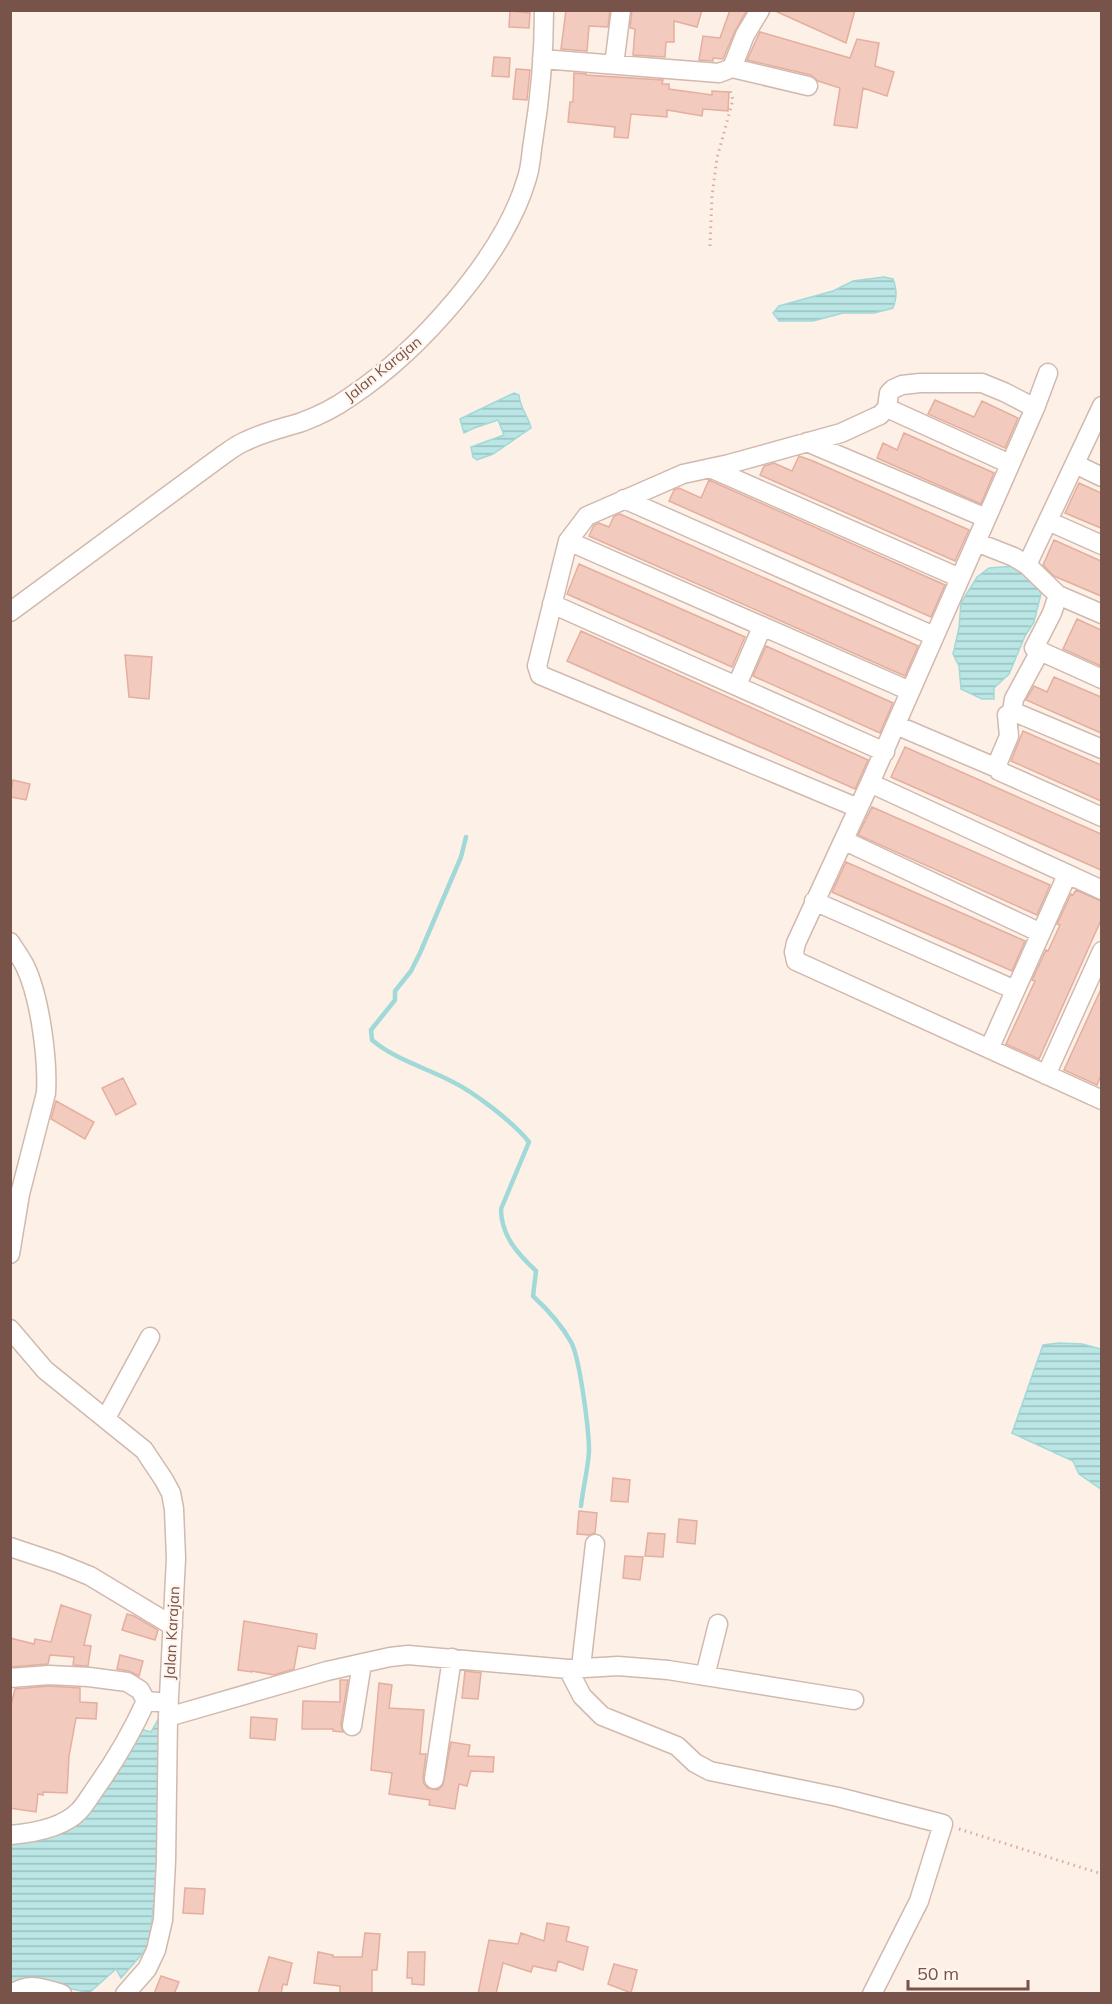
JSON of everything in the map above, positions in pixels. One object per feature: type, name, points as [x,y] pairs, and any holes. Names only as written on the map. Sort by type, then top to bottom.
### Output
[{"type":"street","name":"Jalan Karajan","points":[[10,612],[223,455],[244,442],[266,432],[304,421],[350,397],[391,366],[436,324],[486,259],[513,215],[528,177],[537,117],[544,10]]},
{"type":"street","points":[[614,65],[621,10]]},
{"type":"street","points":[[725,71],[760,10]]},
{"type":"street","points":[[542,59],[725,71],[808,86]]},
{"type":"street","points":[[1048,373],[1035,408],[885,752],[845,841],[814,901],[794,952],[796,961],[1101,1100]]},
{"type":"street","points":[[858,808],[540,675],[537,666],[568,541],[587,516],[683,474],[841,433],[880,415],[887,408],[889,393],[902,385],[920,382],[982,383],[1035,408]]},
{"type":"street","points":[[887,408],[1010,464]]},
{"type":"street","points":[[1028,565],[1101,409]]},
{"type":"street","points":[[807,442],[986,518]]},
{"type":"street","points":[[1075,464],[1101,477]]},
{"type":"street","points":[[710,468],[960,578]]},
{"type":"street","points":[[624,499],[934,636]]},
{"type":"street","points":[[1048,521],[1101,545]]},
{"type":"street","points":[[568,541],[910,691]]},
{"type":"street","points":[[976,542],[1028,565],[1058,596],[1101,614]]},
{"type":"street","points":[[1058,596],[1034,648],[1101,679]]},
{"type":"street","points":[[552,604],[885,752]]},
{"type":"street","points":[[737,685],[762,627]]},
{"type":"street","points":[[998,768],[1009,736],[1007,715],[1012,711],[1014,699],[1040,651]]},
{"type":"street","points":[[1012,711],[1101,749]]},
{"type":"street","points":[[896,725],[998,768],[999,771],[1101,817]]},
{"type":"street","points":[[870,783],[1101,890]]},
{"type":"street","points":[[845,841],[1041,933]]},
{"type":"street","points":[[989,1049],[1067,875]]},
{"type":"street","points":[[814,901],[1015,990]]},
{"type":"street","points":[[10,942],[25,967],[35,998],[47,1077],[46,1093],[20,1194],[10,1254]]},
{"type":"street","points":[[1046,1075],[1101,951]]},
{"type":"street","name":"Jalan Karajan","points":[[10,1329],[45,1370],[144,1449],[171,1493],[174,1509],[176,1558],[163,1920],[156,1950],[147,1969],[125,1994]]},
{"type":"street","points":[[106,1418],[150,1337]]},
{"type":"street","points":[[595,1544],[574,1668],[582,1696],[602,1716],[677,1746],[695,1763],[710,1771],[838,1797],[943,1824],[919,1901],[872,1994]]},
{"type":"street","points":[[10,1547],[90,1576],[172,1626]]},
{"type":"street","points":[[705,1676],[718,1624]]},
{"type":"street","points":[[12,1683],[59,1676],[127,1682],[140,1690],[146,1701],[169,1710],[327,1671],[408,1655],[574,1668],[618,1666],[705,1676],[854,1700]]},
{"type":"street","points":[[434,1779],[452,1658]]},
{"type":"street","points":[[352,1726],[362,1663]]},
{"type":"street","points":[[10,1835],[53,1826],[80,1811],[121,1750],[146,1701]]},
{"type":"street","points":[[12,1994],[20,1988],[30,1986],[62,1994]]},
{"type":"path","points":[[710,246],[712,196],[717,158],[733,100],[725,71]]},
{"type":"path","points":[[943,1824],[1101,1874]]},
{"type":"water","points":[[884,277],[893,279],[896,294],[893,308],[874,313],[843,313],[813,321],[779,321],[773,313],[779,306],[833,291],[853,281]]},
{"type":"water","points":[[514,393],[519,395],[531,428],[493,454],[477,460],[473,457],[471,447],[504,435],[498,420],[464,433],[460,419]]},
{"type":"water","points":[[1014,566],[1033,577],[1041,594],[1034,622],[1025,636],[1009,674],[994,688],[994,699],[982,699],[961,689],[959,666],[953,654],[959,628],[961,603],[977,577],[989,568]]},
{"type":"water","points":[[1082,1344],[1101,1349],[1101,1489],[1079,1474],[1073,1461],[1012,1433],[1043,1345]]},
{"type":"water","points":[[162,1713],[159,1898],[153,1906],[150,1945],[121,1978],[116,1969],[89,1993],[26,1978],[11,1989],[11,1838],[63,1825],[141,1729],[151,1732]]},
{"type":"building","points":[[566,10],[610,10],[608,27],[589,26],[587,51],[561,49]]},
{"type":"building","points":[[632,10],[702,10],[697,27],[674,21],[674,42],[666,42],[665,57],[633,55],[635,29],[630,28]]},
{"type":"building","points":[[730,10],[747,10],[723,59],[699,60],[703,36],[720,38]]},
{"type":"building","points":[[773,10],[855,10],[846,43]]},
{"type":"building","points":[[510,11],[530,13],[529,28],[509,27]]},
{"type":"building","points":[[760,32],[850,58],[857,39],[879,43],[875,66],[894,72],[887,96],[863,88],[857,128],[834,125],[840,88],[818,81],[811,75],[747,60]]},
{"type":"building","points":[[494,57],[510,58],[509,77],[492,76]]},
{"type":"building","points":[[516,69],[530,70],[527,100],[513,99]]},
{"type":"building","points":[[574,73],[663,80],[662,84],[669,84],[669,89],[712,95],[712,91],[729,92],[728,111],[703,109],[702,116],[667,110],[667,117],[631,114],[628,138],[614,137],[615,127],[568,122],[570,102],[573,102]]},
{"type":"building","points":[[935,400],[974,417],[982,401],[1018,418],[1005,448],[928,414]]},
{"type":"building","points":[[904,433],[994,473],[981,504],[877,458],[883,443],[897,450]]},
{"type":"building","points":[[799,456],[969,530],[955,561],[760,475],[764,466],[774,463],[792,471]]},
{"type":"building","points":[[709,480],[945,585],[931,617],[669,501],[674,490],[679,488],[701,498]]},
{"type":"building","points":[[1079,483],[1101,493],[1101,528],[1065,513]]},
{"type":"building","points":[[620,514],[918,646],[905,676],[589,536],[594,525],[599,523],[609,527],[614,516]]},
{"type":"building","points":[[1054,540],[1101,561],[1101,596],[1054,576],[1043,565]]},
{"type":"building","points":[[579,564],[745,637],[732,667],[567,594]]},
{"type":"building","points":[[1077,619],[1101,630],[1101,666],[1063,649]]},
{"type":"building","points":[[581,631],[868,760],[855,789],[567,661]]},
{"type":"building","points":[[766,646],[893,703],[880,733],[753,676]]},
{"type":"building","points":[[125,655],[152,657],[149,699],[129,697]]},
{"type":"building","points":[[1054,677],[1101,697],[1101,733],[1026,700],[1034,686],[1047,692]]},
{"type":"building","points":[[1023,731],[1101,765],[1101,801],[1011,761]]},
{"type":"building","points":[[905,747],[1101,834],[1101,870],[891,777]]},
{"type":"building","points":[[13,780],[30,784],[26,800],[10,797]]},
{"type":"building","points":[[872,807],[1050,885],[1037,915],[858,835]]},
{"type":"building","points":[[846,862],[1025,941],[1012,971],[832,892]]},
{"type":"building","points":[[1076,890],[1101,901],[1101,920],[1039,1059],[1006,1044],[1035,981],[1032,980],[1060,925],[1057,924],[1071,894],[1073,895]]},
{"type":"building","points":[[1101,989],[1101,1075],[1097,1085],[1064,1070]]},
{"type":"building","points":[[123,1078],[136,1104],[116,1115],[102,1088]]},
{"type":"building","points":[[56,1101],[94,1122],[85,1139],[51,1119]]},
{"type":"building","points":[[613,1478],[630,1480],[628,1502],[611,1501]]},
{"type":"building","points":[[579,1511],[597,1513],[595,1533],[577,1534]]},
{"type":"building","points":[[679,1519],[697,1521],[695,1544],[677,1542]]},
{"type":"building","points":[[648,1533],[665,1534],[663,1557],[645,1556]]},
{"type":"building","points":[[625,1556],[643,1557],[640,1580],[623,1578]]},
{"type":"building","points":[[61,1605],[91,1615],[84,1645],[91,1646],[88,1666],[73,1665],[74,1657],[50,1655],[48,1664],[10,1667],[10,1638],[34,1644],[35,1639],[51,1642]]},
{"type":"building","points":[[127,1614],[158,1630],[155,1640],[122,1630]]},
{"type":"building","points":[[244,1621],[317,1634],[315,1649],[298,1646],[294,1669],[274,1675],[238,1670]]},
{"type":"building","points":[[120,1655],[143,1661],[139,1676],[117,1669]]},
{"type":"building","points":[[465,1671],[481,1673],[478,1699],[462,1698]]},
{"type":"building","points":[[340,1680],[348,1680],[341,1724],[343,1732],[333,1731],[333,1729],[302,1729],[303,1701],[340,1702]]},
{"type":"building","points":[[379,1683],[392,1685],[389,1708],[424,1710],[420,1754],[426,1754],[423,1778],[428,1788],[438,1790],[443,1785],[451,1742],[470,1745],[468,1756],[494,1757],[493,1772],[471,1771],[467,1786],[459,1784],[455,1809],[429,1805],[430,1800],[389,1794],[392,1773],[371,1770]]},
{"type":"building","points":[[49,1686],[80,1688],[80,1702],[97,1703],[96,1719],[76,1718],[69,1756],[67,1793],[43,1792],[43,1795],[38,1794],[36,1812],[10,1808],[10,1709],[15,1689]]},
{"type":"building","points":[[251,1717],[277,1719],[275,1740],[250,1738]]},
{"type":"building","points":[[185,1888],[205,1889],[203,1914],[183,1913]]},
{"type":"building","points":[[547,1923],[569,1927],[566,1941],[588,1947],[583,1970],[558,1961],[556,1971],[533,1966],[531,1972],[503,1963],[496,1994],[478,1994],[489,1940],[518,1944],[521,1933],[544,1941]]},
{"type":"building","points":[[365,1933],[380,1934],[377,1970],[372,1970],[372,1994],[340,1993],[340,1986],[314,1983],[318,1952],[333,1955],[333,1957],[362,1957]]},
{"type":"building","points":[[408,1952],[425,1952],[424,1985],[412,1984],[412,1978],[407,1978]]},
{"type":"building","points":[[269,1957],[292,1963],[287,1985],[283,1984],[281,1994],[258,1994]]},
{"type":"building","points":[[614,1964],[637,1970],[631,1993],[608,1984]]},
{"type":"building","points":[[161,1976],[179,1982],[174,1994],[154,1994]]},
{"type":"waterway","points":[[466,837],[461,857],[420,953],[411,971],[395,991],[395,1000],[371,1030],[372,1040],[400,1058],[471,1092],[493,1108],[529,1142],[501,1209],[502,1219],[512,1244],[536,1271],[533,1296],[559,1323],[571,1342],[578,1363],[589,1441],[581,1506]]}]
